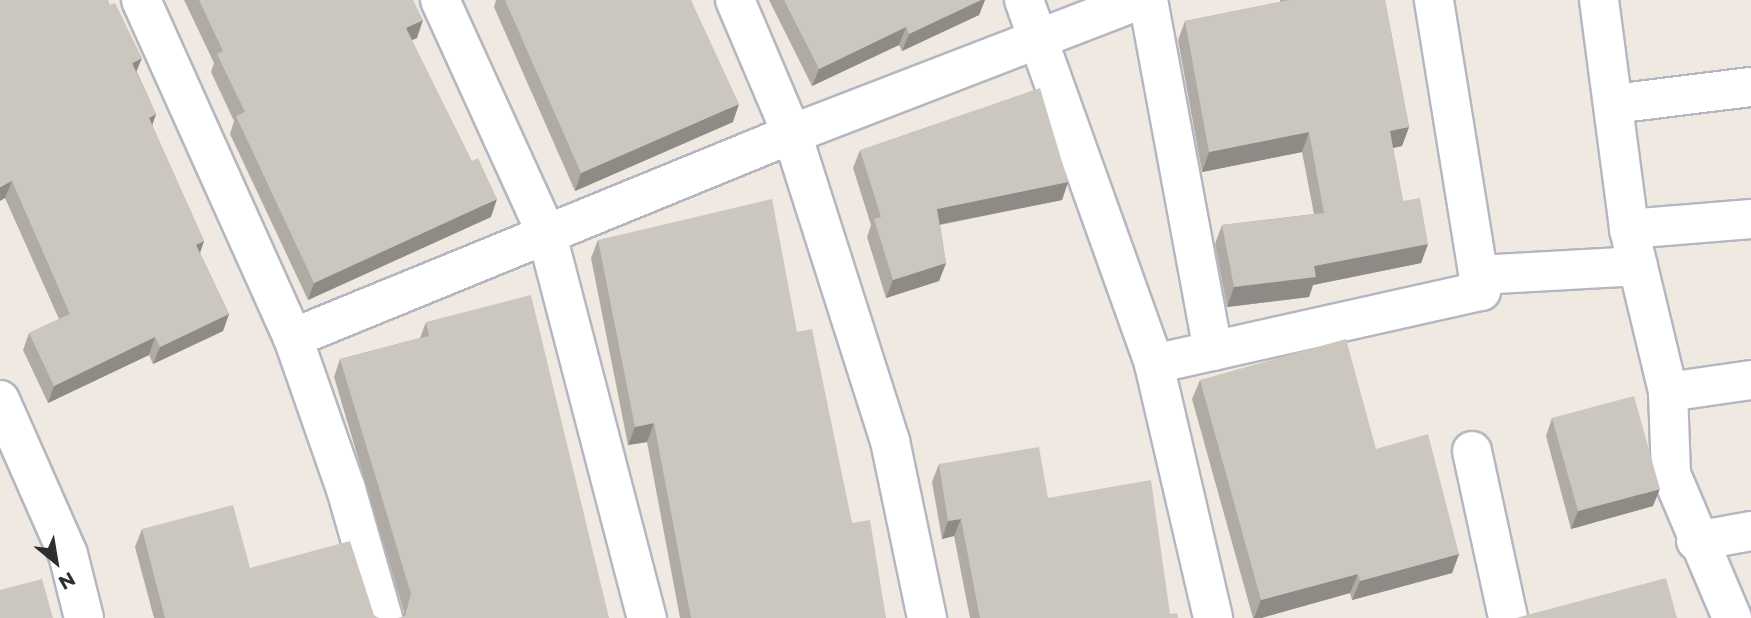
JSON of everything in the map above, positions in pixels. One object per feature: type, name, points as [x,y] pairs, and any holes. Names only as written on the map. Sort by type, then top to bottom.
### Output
[{"type":"street","points":[[141,0],[293,338],[346,489],[383,618]]},
{"type":"street","points":[[440,0],[547,234],[646,618]]},
{"type":"street","points":[[735,0],[792,134],[890,441],[927,618]]},
{"type":"street","points":[[1024,0],[1154,364],[1213,618]]},
{"type":"street","points":[[293,338],[792,134],[1139,0]]},
{"type":"street","points":[[1148,0],[1213,351]]},
{"type":"street","points":[[1154,364],[1481,291],[1434,0]]},
{"type":"street","points":[[1599,0],[1629,229],[1668,391],[1671,474],[1696,541],[1732,618]]},
{"type":"street","points":[[1614,104],[1751,87]]},
{"type":"street","points":[[1629,229],[1751,219]]},
{"type":"street","points":[[1479,275],[1638,266]]},
{"type":"street","points":[[1668,391],[1751,380]]},
{"type":"street","points":[[0,400],[68,554],[84,618]]},
{"type":"street","points":[[1472,451],[1508,618]]},
{"type":"street","points":[[1696,541],[1751,531]]},
{"type":"building","points":[[0,0],[108,0],[110,5],[115,3],[142,58],[132,63],[156,114],[149,118],[204,241],[196,245],[229,314],[160,347],[155,337],[54,386],[29,333],[70,314],[12,181],[0,187]]},
{"type":"building","points":[[199,0],[413,0],[423,20],[406,28],[472,161],[478,158],[497,199],[314,283],[236,116],[245,112],[217,54],[223,51]]},
{"type":"building","points":[[505,0],[691,0],[739,104],[581,173]]},
{"type":"building","points":[[784,0],[981,0],[909,34],[906,27],[819,69]]},
{"type":"building","points":[[1289,0],[1385,0],[1409,127],[1390,131],[1403,201],[1420,198],[1428,244],[1314,266],[1316,277],[1234,287],[1222,225],[1324,213],[1309,132],[1209,152],[1185,21]]},
{"type":"building","points":[[1040,88],[1068,182],[937,209],[946,263],[893,280],[874,219],[881,217],[860,150]]},
{"type":"building","points":[[772,199],[797,332],[812,329],[852,523],[870,520],[886,618],[691,618],[654,423],[635,427],[598,240]]},
{"type":"building","points":[[531,295],[609,618],[397,618],[405,616],[411,594],[340,359],[429,336],[426,322]]},
{"type":"building","points":[[1346,339],[1376,449],[1428,434],[1459,554],[1360,581],[1358,574],[1261,600],[1200,380]]},
{"type":"building","points":[[1634,396],[1660,489],[1578,511],[1552,418]]},
{"type":"building","points":[[1039,447],[1048,498],[1151,480],[1170,614],[1177,613],[1178,618],[980,618],[961,519],[948,521],[939,464]]},
{"type":"building","points":[[233,505],[250,568],[350,541],[374,615],[379,618],[165,618],[142,529]]},
{"type":"building","points":[[1666,578],[1677,618],[1516,618]]},
{"type":"building","points":[[42,579],[53,618],[0,618],[0,590]]}]
